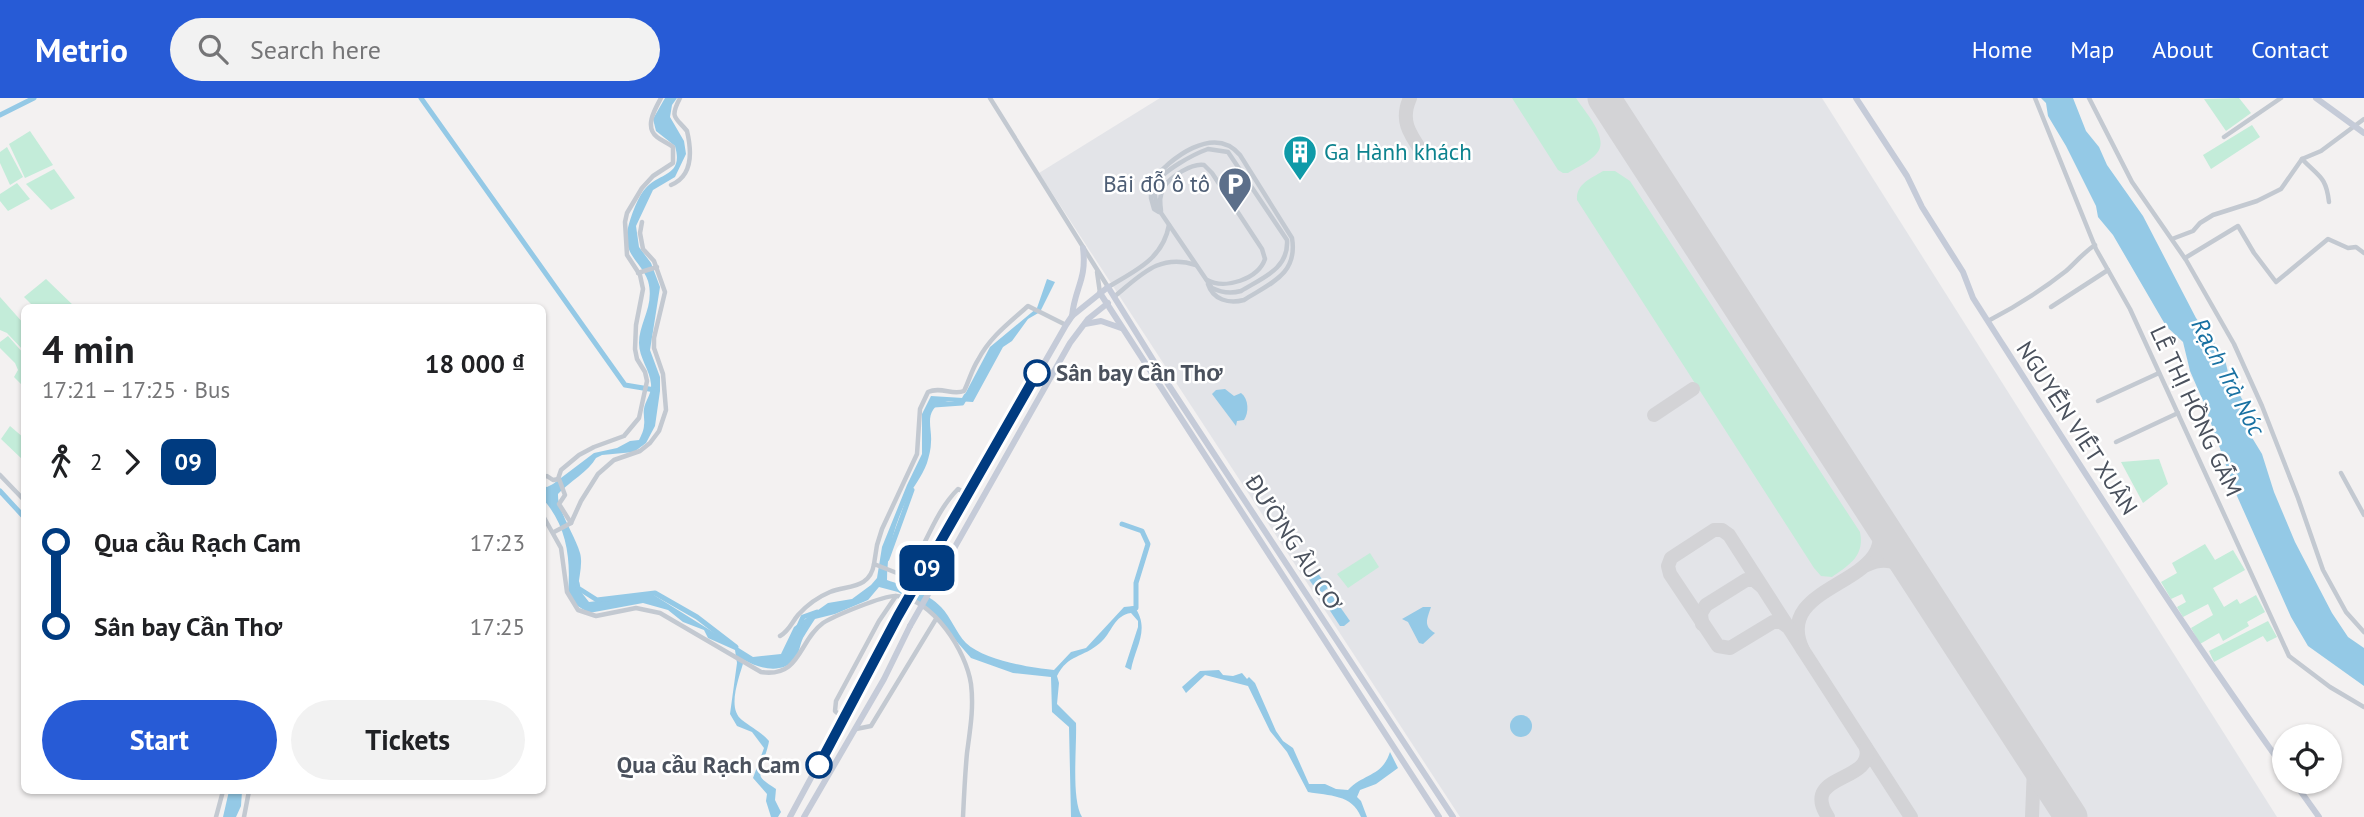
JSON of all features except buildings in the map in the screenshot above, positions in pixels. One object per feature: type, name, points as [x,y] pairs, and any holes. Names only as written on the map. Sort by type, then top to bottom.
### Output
[{"type":"street","points":[[571,524],[559,504],[565,493],[559,479],[561,470],[584,452],[628,434],[639,418],[646,389],[645,372],[638,362],[635,349],[636,325],[643,296],[642,282],[640,272],[628,255],[625,218],[642,188],[653,176],[671,166],[674,160],[673,147],[652,131],[653,113],[661,98]]},
{"type":"street","points":[[671,185],[680,180],[689,165],[687,131],[675,121],[680,98]]},
{"type":"street","points":[[990,98],[1108,287]]},
{"type":"street","name":"NGUYỄN VIẾT XUÂN","points":[[1856,98],[1907,176],[1922,207],[1964,272],[1973,298],[2078,465],[2272,751]]},
{"type":"street","name":"LÊ THỊ HỒNG GẤM","points":[[2035,98],[2095,245],[2130,309],[2289,656],[2330,687],[2364,707]]},
{"type":"street","points":[[2089,98],[2122,164],[2185,258],[2234,344],[2262,406],[2333,592],[2364,632]]},
{"type":"street","points":[[2224,137],[2281,98]]},
{"type":"street","points":[[2315,98],[2364,133]]},
{"type":"street","points":[[2172,239],[2193,231],[2213,215],[2257,201],[2281,189],[2302,159],[2321,151],[2364,119]]},
{"type":"street","points":[[1161,213],[1154,209],[1151,182],[1168,165],[1205,143],[1231,146],[1240,155],[1292,238],[1294,253],[1286,271],[1244,300],[1229,301],[1215,296],[1206,280]]},
{"type":"street","points":[[1208,149],[1228,152],[1287,240],[1287,250],[1278,269],[1241,291],[1221,292],[1212,288],[1161,213],[1157,207],[1155,188],[1160,178],[1208,149]]},
{"type":"street","points":[[2302,159],[2323,178],[2329,202]]},
{"type":"street","points":[[1161,213],[1160,198],[1171,180],[1194,165],[1204,165],[1212,173],[1262,249],[1265,259],[1258,269],[1231,285],[1214,284],[1206,280]]},
{"type":"street","points":[[554,532],[571,524],[581,501],[601,470],[614,460],[644,448],[659,431],[666,407],[663,374],[654,348],[665,296],[655,268],[643,249],[640,233],[642,222]]},
{"type":"street","points":[[790,817],[898,616],[1066,325],[1072,316],[1100,293],[1156,256],[1163,246],[1169,224]]},
{"type":"street","points":[[2185,258],[2238,226],[2253,253],[2276,282],[2326,240],[2330,239],[2348,248],[2356,247],[2364,253]]},
{"type":"street","points":[[1988,321],[2017,305],[2068,269],[2095,245]]},
{"type":"street","points":[[1072,316],[1074,300],[1083,281],[1083,248]]},
{"type":"street","points":[[804,817],[884,679],[910,626],[1070,342],[1081,327],[1147,270],[1159,264],[1182,260],[1196,265]]},
{"type":"street","points":[[640,272],[655,268]]},
{"type":"street","points":[[1097,271],[1100,293]]},
{"type":"street","points":[[2051,307],[2108,271]]},
{"type":"street","name":"ĐƯỜNG ÂU CƠ","points":[[1108,287],[1168,384],[1451,816]]},
{"type":"street","name":"ĐƯỜNG ÂU CƠ","points":[[1100,293],[1439,817]]},
{"type":"street","points":[[780,636],[816,600],[831,592],[849,589],[871,575],[876,565],[877,545],[882,529],[917,454],[920,437],[919,410],[926,395],[937,389],[958,393],[964,391],[976,361],[994,336],[1028,306],[1066,325]]},
{"type":"street","points":[[1081,327],[1087,323],[1101,321],[1123,329]]},
{"type":"street","points":[[2098,401],[2159,373]]},
{"type":"street","points":[[1161,388],[1168,384]]},
{"type":"street","points":[[2116,442],[2178,412]]},
{"type":"street","points":[[989,458],[1001,465]]},
{"type":"street","points":[[2341,473],[2364,515]]},
{"type":"street","points":[[0,475],[21,497]]},
{"type":"street","points":[[546,476],[553,480],[559,479]]},
{"type":"street","points":[[876,565],[902,575],[908,574],[952,495],[958,489],[969,495]]},
{"type":"street","points":[[546,520],[563,554],[567,592],[578,610],[596,616],[632,608],[653,610],[735,656],[755,671],[767,673],[782,670],[794,662],[811,634],[826,621],[883,596],[896,596],[912,601],[936,618],[963,656],[970,681],[971,723],[963,817]]},
{"type":"street","points":[[845,719],[835,711],[836,701],[879,621],[896,596]]},
{"type":"street","points":[[855,729],[871,726],[936,618]]},
{"type":"street","points":[[216,817],[222,794]]},
{"type":"street","points":[[244,817],[248,794]]},
{"type":"street","points":[[2303,794],[2319,817]]},
{"type":"shaded area","points":[[1160,98],[1822,98],[2277,817],[1460,817],[1039,173]]},
{"type":"green space","points":[[1512,98],[1576,98],[1598,132],[1600,147],[1597,153],[1568,173],[1558,170]]},
{"type":"green space","points":[[2239,98],[2251,113],[2226,131],[2204,99]]},
{"type":"green space","points":[[2252,125],[2260,137],[2211,169],[2203,155]]},
{"type":"green space","points":[[30,131],[53,165],[25,178],[9,144]]},
{"type":"green space","points":[[7,147],[23,177],[10,185],[0,163],[0,152]]},
{"type":"green space","points":[[54,169],[75,198],[51,210],[26,184]]},
{"type":"green space","points":[[1603,171],[1615,171],[1630,181],[1860,532],[1858,554],[1850,564],[1832,577],[1821,576],[1814,568],[1577,200],[1581,186]]},
{"type":"green space","points":[[17,183],[30,199],[8,211],[0,201],[0,194]]},
{"type":"green space","points":[[46,279],[72,304],[31,304],[24,297]]},
{"type":"green space","points":[[0,297],[21,321],[21,348],[7,333],[0,330]]},
{"type":"green space","points":[[8,336],[21,351],[21,384],[14,377],[18,370],[15,363],[0,348],[0,342]]},
{"type":"green space","points":[[10,426],[21,435],[21,458],[1,439]]},
{"type":"green space","points":[[2159,459],[2168,484],[2143,503],[2121,462]]},
{"type":"green space","points":[[2205,544],[2215,560],[2233,550],[2245,570],[2213,588],[2224,607],[2237,599],[2240,604],[2256,595],[2265,612],[2247,622],[2249,626],[2223,641],[2219,633],[2200,644],[2191,628],[2213,615],[2208,604],[2183,617],[2177,607],[2186,602],[2182,594],[2171,599],[2161,582],[2177,573],[2172,563]]},
{"type":"green space","points":[[1370,553],[1379,567],[1348,588],[1337,574]]},
{"type":"green space","points":[[2268,621],[2277,637],[2267,642],[2263,636],[2214,662],[2209,651]]},
{"type":"water","points":[[665,98],[677,98],[672,105],[670,117],[684,141],[686,154],[675,177],[653,190],[636,226],[639,247],[651,263],[660,287],[650,350],[660,377],[655,426],[646,443],[634,452],[596,458],[558,494],[560,507],[580,553],[578,588],[589,602],[641,596],[649,592],[753,657],[781,654],[794,627],[828,603],[852,599],[877,578],[882,547],[922,454],[922,414],[931,396],[963,398],[990,347],[1037,308],[1047,279],[1055,282],[1040,312],[1028,319],[1012,341],[1003,347],[973,402],[941,403],[933,410],[930,417],[931,445],[928,458],[898,520],[890,550],[887,580],[916,590],[936,602],[945,611],[962,639],[974,649],[1008,662],[1044,669],[1054,670],[1071,652],[1086,648],[1124,607],[1134,606],[1139,614],[1142,630],[1131,670],[1125,667],[1138,621],[1131,613],[1121,617],[1100,643],[1071,660],[1057,676],[1057,704],[1076,723],[1076,786],[1082,817],[1071,817],[1069,727],[1052,712],[1051,677],[1013,673],[971,658],[932,613],[898,592],[879,587],[868,600],[815,619],[803,638],[795,659],[784,667],[770,669],[744,660],[735,692],[735,708],[742,720],[769,741],[760,775],[776,789],[775,800],[781,812],[778,817],[771,817],[766,801],[767,794],[753,778],[764,748],[752,732],[737,726],[730,714],[737,663],[735,650],[708,638],[704,630],[683,622],[668,610],[643,603],[589,613],[576,605],[568,593],[566,543],[557,520],[546,503],[546,487],[594,453],[639,440],[643,431],[644,409],[651,384],[639,343],[650,290],[645,275],[628,247],[627,233],[642,193],[673,169],[677,156],[675,146],[656,131],[653,119]]},
{"type":"water","name":"Rạch Trà Nóc","points":[[2041,98],[2073,98],[2086,131],[2143,216],[2196,318],[2224,356],[2229,376],[2246,406],[2248,431],[2262,454],[2274,492],[2295,542],[2332,613],[2348,637],[2364,648],[2364,686],[2308,646],[2291,617],[2237,496],[2190,371],[2183,342],[2166,326],[2113,235],[2098,217],[2096,206],[2048,116],[2046,103]]},
{"type":"water","points":[[1225,389],[1234,396],[1241,393],[1247,402],[1246,417],[1237,421],[1236,426],[1212,394],[1216,390]]},
{"type":"water","points":[[1315,569],[1328,588],[1321,593],[1306,575]]},
{"type":"water","points":[[1331,594],[1350,621],[1344,626],[1340,626],[1323,600]]},
{"type":"water","points":[[1423,607],[1431,607],[1427,625],[1435,633],[1423,644],[1419,643],[1408,622],[1402,619]]},
{"type":"water","points":[[1219,670],[1223,675],[1242,673],[1255,683],[1276,731],[1283,741],[1293,748],[1309,784],[1325,784],[1348,790],[1377,771],[1390,752],[1398,768],[1376,784],[1360,790],[1357,797],[1367,817],[1361,817],[1357,809],[1346,800],[1308,792],[1287,752],[1270,731],[1248,686],[1205,675],[1186,693],[1182,687],[1200,671]]},
{"type":"water","points":[[1521,715],[1529,718],[1532,726],[1529,734],[1521,737],[1513,734],[1510,726],[1513,718]]},
{"type":"water","points":[[228,794],[242,794],[241,806],[236,817],[223,817]]},
{"type":"waterway","points":[[0,115],[34,98]]},
{"type":"waterway","points":[[421,98],[625,385],[655,390]]},
{"type":"waterway","points":[[934,405],[962,403],[966,396]]},
{"type":"waterway","points":[[887,559],[912,490]]},
{"type":"waterway","points":[[0,491],[21,514]]},
{"type":"waterway","points":[[1122,524],[1142,531],[1148,544],[1136,583],[1136,608],[1129,610]]},
{"type":"waterway","points":[[577,583],[578,588],[597,600],[655,593],[697,617],[736,647]]},
{"type":"waterway","points":[[799,626],[803,617],[817,612]]},
{"type":"taxiway","points":[[1410,98],[1406,113],[1407,126],[1422,152]]},
{"type":"taxiway","points":[[1654,415],[1693,389]]},
{"type":"taxiway","points":[[1871,509],[1880,535],[1875,554],[1860,569],[1821,594],[1805,608],[1798,626],[1803,650],[1911,817]]},
{"type":"taxiway","points":[[1788,627],[1781,622],[1773,622],[1730,648],[1718,646],[1670,574],[1668,566],[1671,558],[1714,530],[1722,530],[1729,535],[1803,650]]},
{"type":"taxiway","points":[[1867,565],[1890,561],[1903,567],[1920,584]]},
{"type":"taxiway","points":[[1702,624],[1701,613],[1706,605],[1746,580],[1754,580],[1761,586]]},
{"type":"taxiway","points":[[1828,817],[1822,803],[1823,793],[1830,785],[1860,767],[1866,759],[1866,748]]},
{"type":"taxiway","points":[[2026,748],[2034,767],[2032,817]]},
{"type":"runway","points":[[1604,98],[2071,817]]},
{"type":"bus line","name":"09","points":[[819,765],[898,616],[1037,373]]},
{"type":"place","name":"Ga Hành khách","points":[[1300,182]]},
{"type":"place","name":"Bãi đỗ ô tô","points":[[1235,214]]},
{"type":"place","name":"Sân bay Cần Thơ","points":[[1037,373]]},
{"type":"place","name":"Qua cầu Rạch Cam","points":[[819,765]]}]
